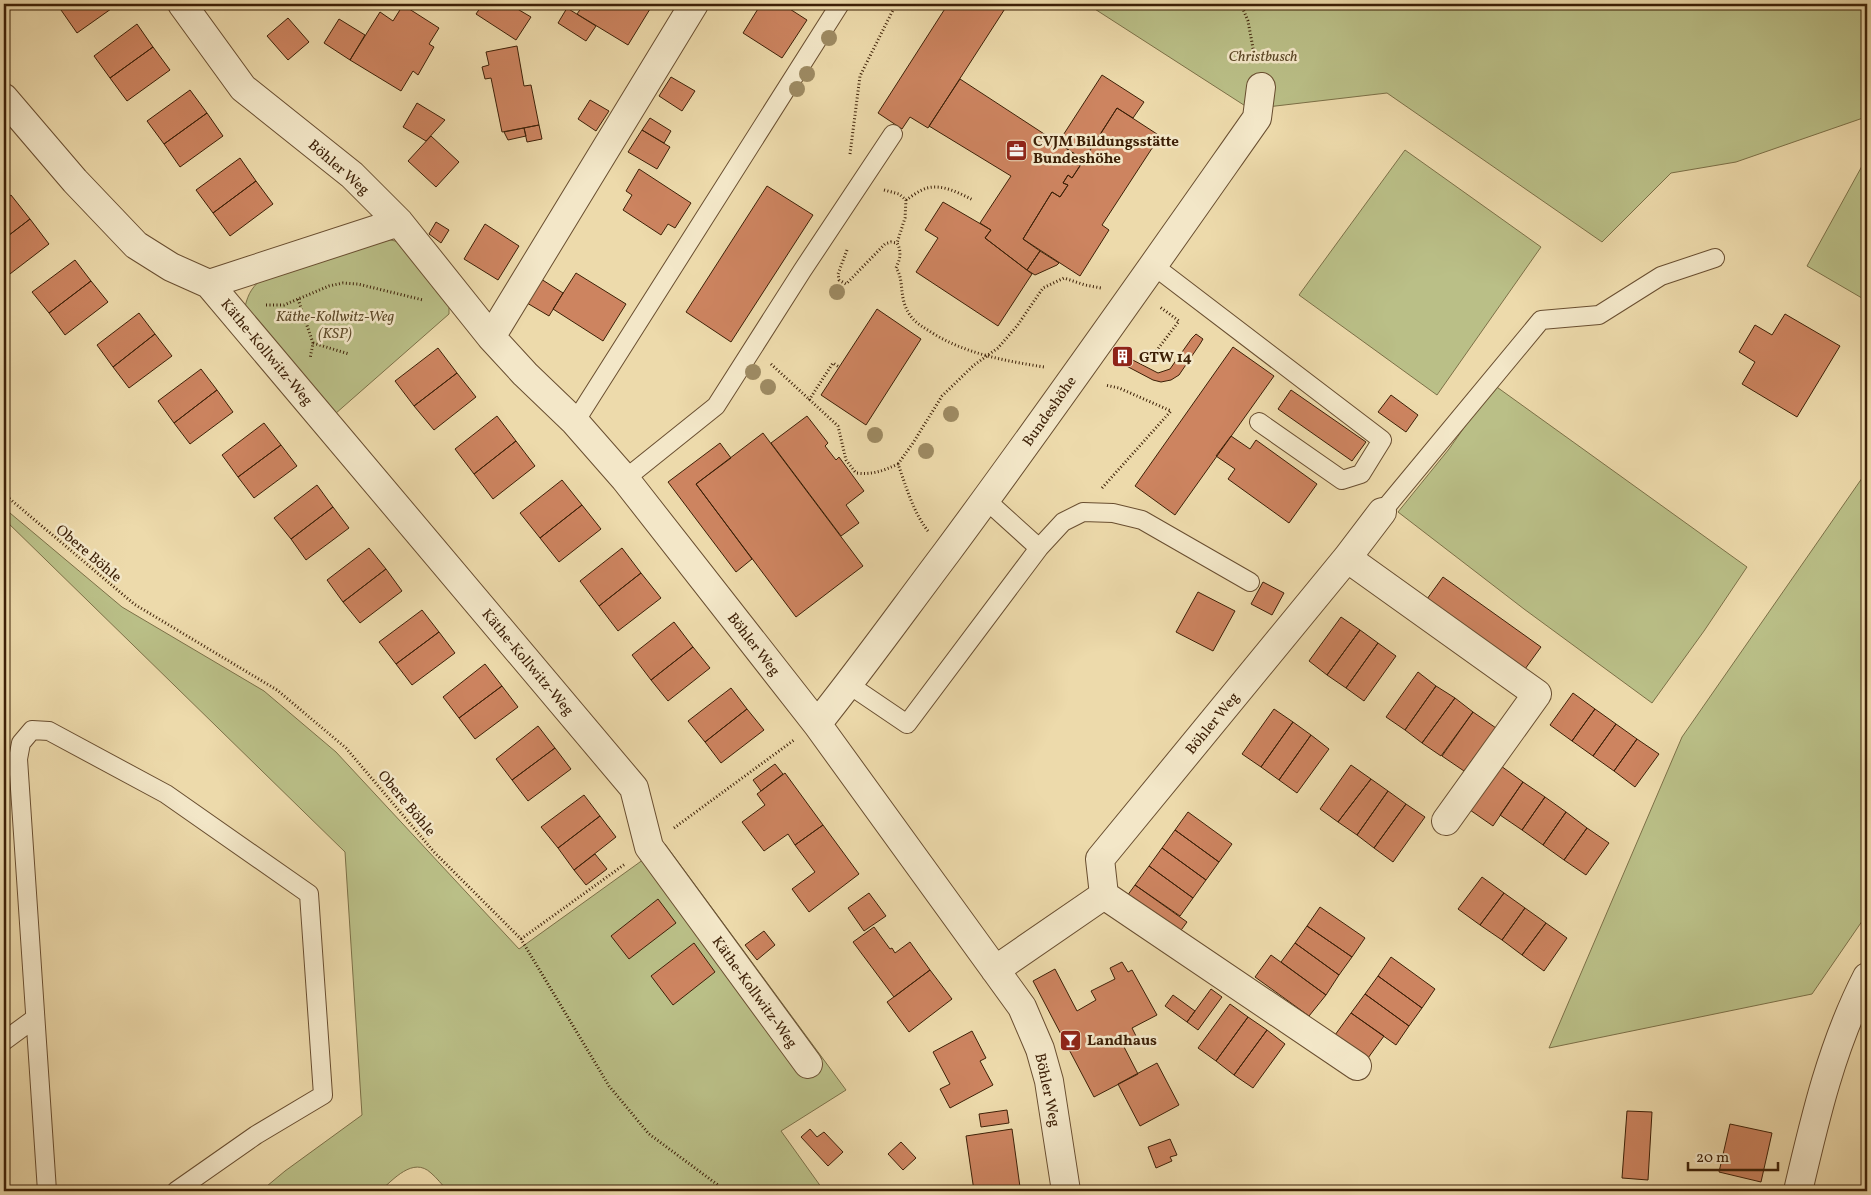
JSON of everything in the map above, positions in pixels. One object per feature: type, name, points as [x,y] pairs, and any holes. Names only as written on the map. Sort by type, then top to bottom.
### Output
[{"type":"street","name":"Böhler Weg","points":[[182,4],[243,88],[352,175],[399,222],[491,337],[525,374],[575,422],[625,478],[817,724],[1022,1007],[1040,1048],[1049,1081],[1066,1191]]},
{"type":"street","points":[[491,337],[694,4]]},
{"type":"street","name":"Bundeshöhe","points":[[817,724],[986,500],[1154,266],[1257,118],[1261,87]]},
{"type":"street","name":"Käthe-Kollwitz-Weg","points":[[4,98],[75,181],[136,245],[171,267],[209,284],[634,788],[649,847],[808,1064]]},
{"type":"street","name":"Käthe-Kollwitz-Weg","points":[[209,284],[399,222]]},
{"type":"street","name":"Böhler Weg","points":[[1104,895],[1100,859],[1382,512]]},
{"type":"street","points":[[1346,558],[1538,694],[1446,821]]},
{"type":"street","points":[[995,970],[1104,895],[1357,1066]]},
{"type":"street","points":[[1798,1191],[1832,1058],[1856,998],[1867,977]]},
{"type":"lane","points":[[575,422],[840,4]]},
{"type":"lane","points":[[625,478],[716,406],[893,134]]},
{"type":"lane","points":[[1382,512],[1542,320],[1599,315],[1660,276],[1715,258]]},
{"type":"lane","points":[[1154,266],[1382,440],[1361,474],[1342,480],[1259,422]]},
{"type":"lane","points":[[986,500],[1039,548]]},
{"type":"lane","points":[[848,684],[907,724],[1039,548],[1063,522],[1083,512],[1113,513],[1142,520],[1250,582]]},
{"type":"lane","points":[[47,1191],[18,759],[21,743],[32,730],[49,731],[166,794],[310,894],[323,1095],[256,1135],[176,1191]]},
{"type":"lane","points":[[4,1041],[34,1019]]},
{"type":"path","points":[[849,160],[860,76],[896,4]]},
{"type":"path","points":[[1241,4],[1248,21],[1261,87]]},
{"type":"path","points":[[864,177],[880,188],[899,194],[906,200]]},
{"type":"path","points":[[906,200],[925,188],[935,187],[956,192],[973,200]]},
{"type":"path","points":[[896,243],[905,218],[906,200]]},
{"type":"path","points":[[848,250],[838,274],[839,280],[846,284],[885,244],[896,243],[900,249],[900,260],[896,268],[900,275],[902,298],[910,314],[920,326],[945,341],[986,356],[1049,368]]},
{"type":"path","points":[[754,347],[838,426],[846,460],[856,473],[870,474],[898,464],[942,396],[961,377],[998,348],[1017,326],[1043,288],[1064,278],[1085,285],[1119,291],[1132,297]]},
{"type":"path","points":[[234,313],[251,305],[284,306],[329,286],[343,283],[358,284],[426,301],[446,301],[460,298]]},
{"type":"path","points":[[290,378],[307,364],[312,356],[313,343],[298,299]]},
{"type":"path","points":[[1154,354],[1179,321]]},
{"type":"path","points":[[313,343],[349,354]]},
{"type":"path","points":[[809,400],[833,363],[839,367]]},
{"type":"path","points":[[1083,512],[1091,500],[1171,411],[1119,388],[1102,384]]},
{"type":"path","points":[[898,464],[922,524],[936,542],[948,550]]},
{"type":"path","name":"Obere Böhle","points":[[4,494],[134,604],[277,690],[346,748],[434,852],[521,939],[609,1086],[649,1134],[726,1191]]},
{"type":"path","points":[[521,939],[817,724]]},
{"type":"green space","name":"Christbusch","points":[[1087,4],[1867,4],[1867,118],[1736,162],[1671,173],[1602,242],[1387,93],[1250,109]]},
{"type":"green space","points":[[1405,150],[1541,247],[1437,395],[1299,295]]},
{"type":"green space","points":[[1867,157],[1867,301],[1807,266]]},
{"type":"green space","name":"Käthe-Kollwitz-Weg (KSP)","points":[[387,239],[399,242],[454,303],[449,308],[449,314],[335,414],[245,307],[246,302],[249,294],[264,277]]},
{"type":"green space","points":[[1494,385],[1747,567],[1652,703],[1524,609],[1398,512],[1449,449]]},
{"type":"green space","points":[[1867,471],[1867,914],[1812,994],[1549,1048],[1682,737]]},
{"type":"green space","points":[[4,508],[122,607],[264,691],[336,752],[519,949],[665,844],[846,1090],[781,1131],[824,1191],[448,1191],[431,1173],[424,1168],[417,1167],[410,1168],[397,1176],[380,1191],[261,1191],[285,1171],[362,1115],[345,852],[4,519]]},
{"type":"building","points":[[70,4],[118,4],[77,33],[61,10]]},
{"type":"building","points":[[483,4],[509,4],[531,17],[516,40],[476,14]]},
{"type":"building","points":[[584,4],[641,4],[650,9],[628,45],[577,14]]},
{"type":"building","points":[[761,4],[782,4],[807,20],[782,58],[743,33]]},
{"type":"building","points":[[948,4],[1008,4],[928,128],[910,117],[902,129],[878,113]]},
{"type":"building","points":[[403,5],[439,28],[429,44],[434,47],[418,75],[413,71],[401,91],[350,60],[380,12],[393,21]]},
{"type":"building","points":[[567,8],[596,26],[586,41],[558,23]]},
{"type":"building","points":[[288,18],[309,42],[288,60],[267,36]]},
{"type":"building","points":[[339,19],[365,35],[350,60],[324,43]]},
{"type":"building","points":[[137,24],[153,47],[110,78],[94,56]]},
{"type":"building","points":[[517,46],[524,86],[531,85],[539,125],[502,132],[491,78],[485,79],[482,67],[489,65],[486,52]]},
{"type":"building","points":[[153,47],[170,70],[127,101],[110,78]]},
{"type":"building","points":[[1102,75],[1144,102],[1133,118],[1117,108],[1084,160],[1058,143]]},
{"type":"building","points":[[671,77],[695,91],[682,111],[659,96]]},
{"type":"building","points":[[960,79],[1084,160],[1072,178],[1068,175],[1063,183],[1068,185],[1060,197],[1052,192],[1023,239],[1040,251],[1027,270],[985,238],[991,230],[980,223],[1011,176],[929,126]]},
{"type":"building","points":[[190,90],[207,113],[164,144],[147,121]]},
{"type":"building","points":[[590,100],[609,111],[596,131],[578,119]]},
{"type":"building","points":[[417,103],[445,120],[426,141],[403,127]]},
{"type":"building","points":[[1117,108],[1160,136],[1102,225],[1109,230],[1080,276],[1023,239],[1052,192],[1060,197],[1068,185],[1063,183],[1068,175],[1072,178]]},
{"type":"building","points":[[207,113],[223,136],[180,167],[164,144]]},
{"type":"building","points":[[650,118],[671,131],[664,143],[642,130]]},
{"type":"building","points":[[539,125],[542,139],[527,142],[524,128]]},
{"type":"building","points":[[524,128],[526,136],[508,140],[504,132]]},
{"type":"building","points":[[642,130],[670,147],[657,169],[628,152]]},
{"type":"building","points":[[431,136],[459,162],[436,187],[408,161]]},
{"type":"building","points":[[240,158],[256,181],[213,213],[196,190]]},
{"type":"building","points":[[639,169],[691,203],[675,228],[668,224],[661,235],[623,210],[632,195],[626,191]]},
{"type":"building","points":[[256,181],[273,204],[230,236],[213,213]]},
{"type":"building","points":[[767,186],[813,215],[731,342],[686,312]]},
{"type":"building","points":[[11,195],[30,219],[4,239],[4,200]]},
{"type":"building","points":[[943,202],[991,230],[985,238],[1032,274],[998,326],[916,272],[938,238],[925,230]]},
{"type":"building","points":[[30,219],[49,244],[6,277],[4,274],[4,239]]},
{"type":"building","points":[[436,222],[449,230],[441,243],[429,234]]},
{"type":"building","points":[[485,224],[519,246],[498,280],[464,259]]},
{"type":"building","points":[[1040,251],[1059,263],[1035,275],[1027,270]]},
{"type":"building","points":[[75,260],[91,281],[49,313],[32,292]]},
{"type":"building","points":[[576,273],[626,304],[603,341],[553,309]]},
{"type":"building","points":[[541,279],[563,293],[549,316],[527,303]]},
{"type":"building","points":[[91,281],[108,302],[65,335],[49,313]]},
{"type":"building","points":[[877,309],[921,339],[866,425],[821,395]]},
{"type":"building","points":[[139,313],[155,334],[113,367],[97,345]]},
{"type":"building","points":[[1785,314],[1840,346],[1797,417],[1742,384],[1755,362],[1739,352],[1755,325],[1772,335]]},
{"type":"building","points":[[155,334],[172,356],[129,388],[113,367]]},
{"type":"building","name":"GTW 14","points":[[1196,334],[1203,339],[1179,375],[1171,380],[1161,382],[1153,380],[1115,360],[1119,353],[1158,373],[1170,369]]},
{"type":"building","points":[[1233,347],[1274,376],[1175,515],[1135,486]]},
{"type":"building","points":[[438,348],[457,373],[414,406],[395,381]]},
{"type":"building","points":[[201,369],[217,390],[174,423],[158,401]]},
{"type":"building","points":[[457,373],[476,397],[434,430],[414,406]]},
{"type":"building","points":[[217,390],[233,412],[190,444],[174,423]]},
{"type":"building","points":[[1291,390],[1366,442],[1352,461],[1278,409]]},
{"type":"building","points":[[1391,395],[1418,415],[1406,432],[1378,412]]},
{"type":"building","points":[[497,416],[516,441],[474,474],[455,449]]},
{"type":"building","points":[[807,416],[828,443],[825,446],[836,460],[839,457],[864,491],[846,505],[859,523],[841,536],[771,443]]},
{"type":"building","points":[[264,423],[281,445],[238,477],[222,455]]},
{"type":"building","points":[[763,433],[863,566],[796,617],[696,484]]},
{"type":"building","points":[[1231,436],[1250,449],[1256,440],[1317,484],[1289,523],[1228,479],[1235,469],[1216,456]]},
{"type":"building","points":[[516,441],[535,466],[493,499],[474,474]]},
{"type":"building","points":[[720,443],[731,458],[696,484],[752,559],[736,572],[668,482]]},
{"type":"building","points":[[281,445],[297,466],[254,498],[238,477]]},
{"type":"building","points":[[562,480],[582,505],[540,538],[520,513]]},
{"type":"building","points":[[317,485],[333,507],[291,539],[274,518]]},
{"type":"building","points":[[582,505],[601,529],[559,562],[540,538]]},
{"type":"building","points":[[333,507],[349,528],[306,560],[291,539]]},
{"type":"building","points":[[369,548],[386,569],[343,602],[327,580]]},
{"type":"building","points":[[622,548],[641,573],[599,606],[580,581]]},
{"type":"building","points":[[386,569],[402,591],[360,623],[343,602]]},
{"type":"building","points":[[641,573],[661,598],[618,631],[599,606]]},
{"type":"building","points":[[1443,577],[1541,647],[1525,669],[1427,599]]},
{"type":"building","points":[[1263,582],[1284,593],[1272,615],[1251,604]]},
{"type":"building","points":[[1198,592],[1235,611],[1213,651],[1176,632]]},
{"type":"building","points":[[422,610],[439,632],[396,664],[379,642]]},
{"type":"building","points":[[1341,617],[1360,630],[1327,675],[1309,661]]},
{"type":"building","points":[[674,622],[693,647],[651,680],[632,655]]},
{"type":"building","points":[[1360,630],[1378,643],[1346,688],[1327,675]]},
{"type":"building","points":[[439,632],[455,653],[412,685],[396,664]]},
{"type":"building","points":[[1378,643],[1396,656],[1364,701],[1346,688]]},
{"type":"building","points":[[693,647],[710,668],[668,701],[651,680]]},
{"type":"building","points":[[485,664],[502,686],[459,718],[443,697]]},
{"type":"building","points":[[1418,672],[1436,686],[1405,730],[1386,717]]},
{"type":"building","points":[[502,686],[518,707],[475,739],[459,718]]},
{"type":"building","points":[[1436,686],[1455,698],[1422,743],[1405,730]]},
{"type":"building","points":[[731,688],[747,709],[705,742],[688,721]]},
{"type":"building","points":[[1573,693],[1595,709],[1572,741],[1550,725]]},
{"type":"building","points":[[1455,698],[1473,712],[1441,756],[1422,743]]},
{"type":"building","points":[[747,709],[764,730],[721,763],[705,742]]},
{"type":"building","points":[[1274,709],[1293,722],[1261,767],[1242,754]]},
{"type":"building","points":[[1595,709],[1616,724],[1593,756],[1572,741]]},
{"type":"building","points":[[1473,712],[1496,728],[1464,771],[1442,756]]},
{"type":"building","points":[[1293,722],[1311,735],[1279,780],[1261,767]]},
{"type":"building","points":[[1616,724],[1637,739],[1614,771],[1593,756]]},
{"type":"building","points":[[538,726],[555,748],[512,780],[496,759]]},
{"type":"building","points":[[1311,735],[1329,749],[1297,793],[1279,780]]},
{"type":"building","points":[[1637,739],[1659,754],[1635,787],[1614,771]]},
{"type":"building","points":[[555,748],[571,769],[528,801],[512,780]]},
{"type":"building","points":[[775,764],[783,774],[761,791],[753,780]]},
{"type":"building","points":[[1351,765],[1371,779],[1338,822],[1320,809]]},
{"type":"building","points":[[1501,766],[1523,782],[1493,826],[1470,810]]},
{"type":"building","points":[[785,773],[823,825],[795,845],[788,834],[764,851],[742,822],[765,805],[757,794]]},
{"type":"building","points":[[1371,779],[1388,791],[1357,835],[1338,822]]},
{"type":"building","points":[[1523,782],[1545,797],[1522,830],[1500,815]]},
{"type":"building","points":[[1388,791],[1406,804],[1374,848],[1357,835]]},
{"type":"building","points":[[584,795],[600,816],[558,848],[541,827]]},
{"type":"building","points":[[1545,797],[1566,812],[1543,845],[1522,830]]},
{"type":"building","points":[[1406,804],[1425,817],[1393,862],[1374,848]]},
{"type":"building","points":[[1188,812],[1232,844],[1219,862],[1175,830]]},
{"type":"building","points":[[1566,812],[1587,828],[1564,860],[1543,845]]},
{"type":"building","points":[[600,816],[616,837],[574,870],[558,848]]},
{"type":"building","points":[[823,825],[859,874],[809,912],[792,889],[815,872],[795,845]]},
{"type":"building","points":[[1587,828],[1609,843],[1586,875],[1564,860]]},
{"type":"building","points":[[1175,830],[1219,862],[1206,880],[1162,848]]},
{"type":"building","points":[[1162,848],[1206,880],[1193,898],[1149,866]]},
{"type":"building","points":[[595,854],[607,869],[586,885],[574,870]]},
{"type":"building","points":[[1149,866],[1193,898],[1180,916],[1135,885]]},
{"type":"building","points":[[1482,877],[1504,893],[1480,925],[1458,909]]},
{"type":"building","points":[[1135,885],[1187,922],[1179,933],[1127,896]]},
{"type":"building","points":[[869,893],[886,916],[864,931],[848,908]]},
{"type":"building","points":[[1504,893],[1525,908],[1502,940],[1480,925]]},
{"type":"building","points":[[658,899],[676,923],[629,959],[611,936]]},
{"type":"building","points":[[1320,907],[1365,938],[1352,957],[1307,926]]},
{"type":"building","points":[[1525,908],[1546,923],[1522,955],[1502,940]]},
{"type":"building","points":[[1546,923],[1567,938],[1544,971],[1522,955]]},
{"type":"building","points":[[1307,926],[1352,957],[1339,975],[1295,943]]},
{"type":"building","points":[[874,927],[895,953],[910,942],[930,970],[894,997],[853,942]]},
{"type":"building","points":[[764,931],[775,945],[757,960],[745,945]]},
{"type":"building","points":[[694,943],[715,972],[673,1005],[651,976]]},
{"type":"building","points":[[1295,943],[1339,975],[1326,995],[1281,962]]},
{"type":"building","points":[[1271,955],[1326,995],[1309,1016],[1255,977]]},
{"type":"building","points":[[1391,957],[1435,989],[1422,1008],[1378,976]]},
{"type":"building","points":[[1122,962],[1128,972],[1132,970],[1157,1015],[1132,1028],[1137,1038],[1123,1045],[1138,1074],[1094,1097],[1033,981],[1055,969],[1077,1011],[1096,1000],[1091,991],[1115,979],[1110,968]]},
{"type":"building","points":[[930,970],[952,999],[909,1032],[887,1002]]},
{"type":"building","points":[[1378,976],[1422,1008],[1409,1026],[1365,994]]},
{"type":"building","points":[[1211,989],[1222,997],[1198,1030],[1187,1022]]},
{"type":"building","points":[[1365,994],[1409,1026],[1396,1045],[1351,1013]]},
{"type":"building","points":[[1173,995],[1195,1011],[1187,1022],[1165,1006]]},
{"type":"building","points":[[1230,1004],[1248,1017],[1216,1061],[1198,1048]]},
{"type":"building","points":[[1351,1013],[1384,1036],[1368,1058],[1335,1035]]},
{"type":"building","points":[[1248,1017],[1267,1030],[1234,1075],[1216,1061]]},
{"type":"building","points":[[1267,1030],[1285,1044],[1253,1088],[1234,1075]]},
{"type":"building","points":[[972,1031],[986,1058],[980,1061],[993,1085],[950,1108],[940,1089],[950,1084],[933,1052]]},
{"type":"building","points":[[1157,1063],[1179,1105],[1140,1126],[1118,1084]]},
{"type":"building","points":[[1007,1110],[1009,1123],[981,1127],[979,1114]]},
{"type":"building","points":[[1627,1111],[1652,1112],[1648,1180],[1622,1178]]},
{"type":"building","points":[[1730,1124],[1772,1133],[1761,1182],[1719,1172]]},
{"type":"building","points":[[810,1129],[817,1137],[824,1132],[843,1152],[828,1166],[801,1137]]},
{"type":"building","points":[[1012,1129],[1020,1187],[974,1191],[966,1136]]},
{"type":"building","points":[[1170,1139],[1177,1155],[1170,1157],[1172,1161],[1156,1168],[1148,1147]]},
{"type":"building","points":[[901,1142],[916,1158],[903,1170],[888,1154]]},
{"type":"place","name":"CVJM Bildungsstätte Bundeshöhe","points":[[1017,150]]},
{"type":"place","name":"GTW 14","points":[[1123,357]]},
{"type":"place","name":"Landhaus","points":[[1071,1040]]}]
